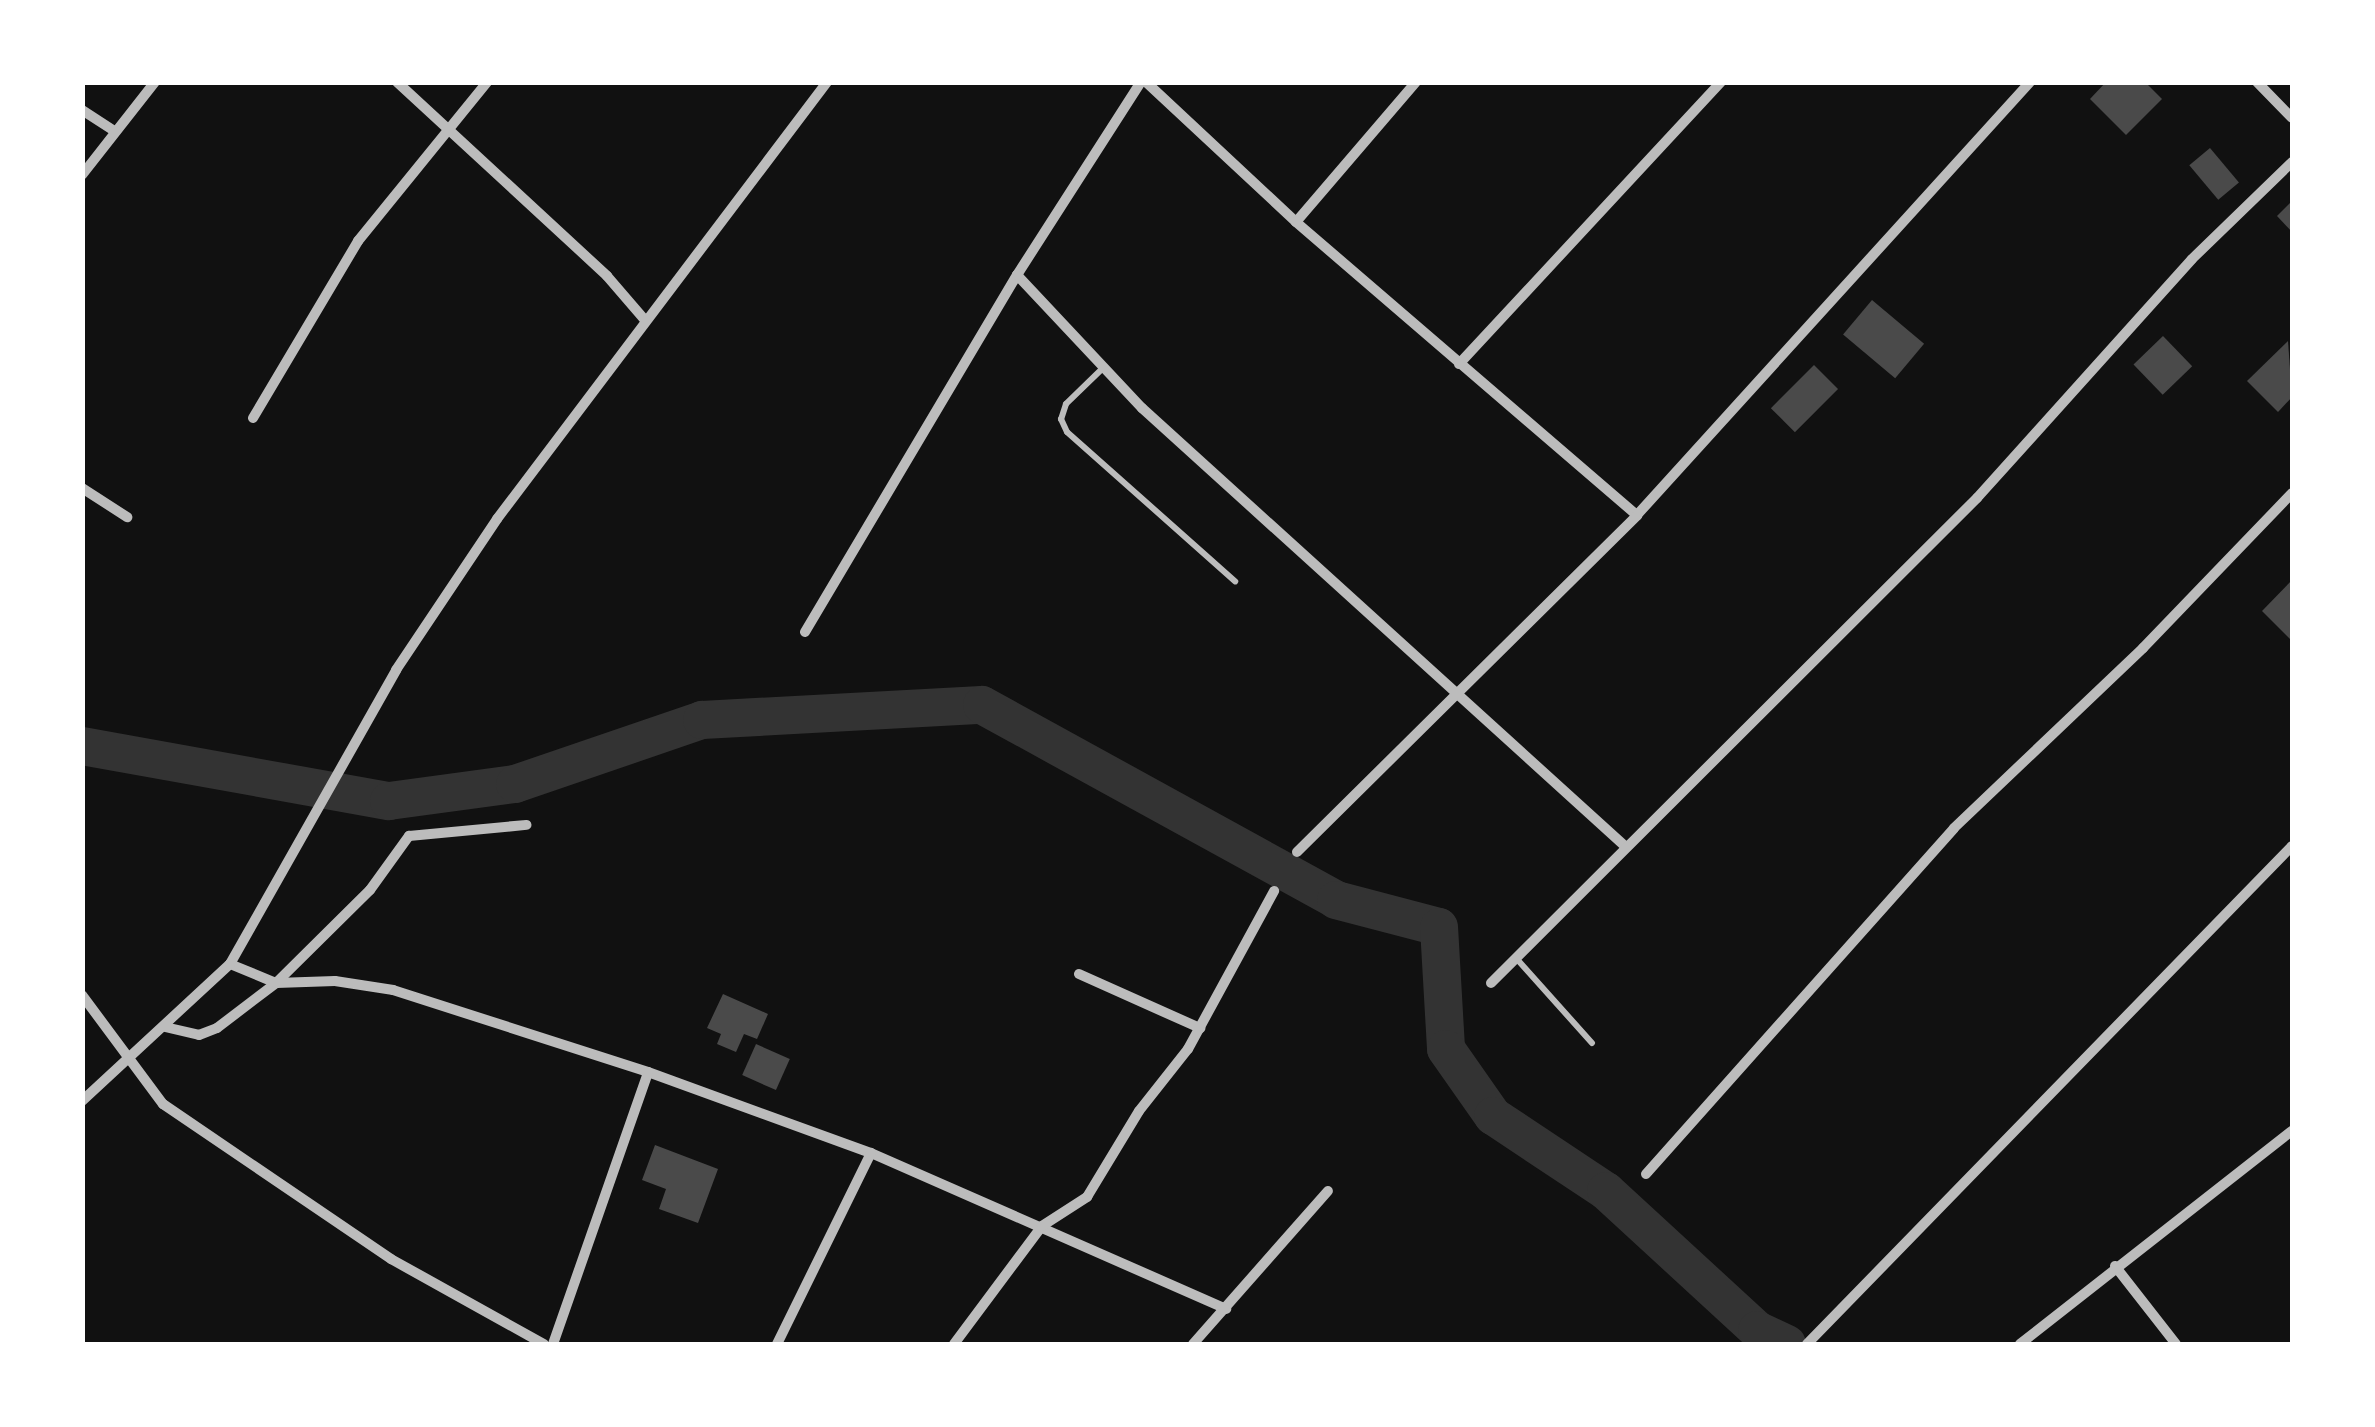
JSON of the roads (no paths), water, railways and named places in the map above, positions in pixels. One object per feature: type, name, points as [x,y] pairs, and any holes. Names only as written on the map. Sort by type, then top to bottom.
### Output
[{"type":"street","points":[[82,176],[155,82]]},
{"type":"street","points":[[397,82],[443,130],[607,276],[645,320]]},
{"type":"street","points":[[253,418],[358,242],[443,130],[487,82]]},
{"type":"street","points":[[82,1101],[130,1062],[230,964],[272,882],[316,819],[350,760],[396,670],[497,518],[827,82]]},
{"type":"street","points":[[804,632],[1017,275],[1144,82],[1296,222],[1637,515]]},
{"type":"street","points":[[1296,222],[1416,82]]},
{"type":"street","points":[[1459,364],[1720,82]]},
{"type":"street","points":[[1297,852],[1637,515],[2030,82]]},
{"type":"street","points":[[2257,82],[2292,118]]},
{"type":"street","points":[[82,110],[114,130]]},
{"type":"street","points":[[1491,984],[1977,498],[2192,258],[2292,162]]},
{"type":"street","points":[[1017,275],[1104,367],[1626,847]]},
{"type":"street","points":[[82,488],[126,517]]},
{"type":"street","points":[[1646,1174],[1954,828],[2143,648],[2292,493]]},
{"type":"street","points":[[166,1027],[199,1035],[217,1028],[276,983],[370,890],[409,836],[526,825]]},
{"type":"street","points":[[1807,1344],[2292,846]]},
{"type":"street","points":[[954,1344],[1042,1226],[1087,1197],[1200,1028],[1274,891]]},
{"type":"street","points":[[230,964],[276,983],[334,981],[393,990],[648,1072],[871,1153],[1226,1309]]},
{"type":"street","points":[[1079,974],[1200,1028]]},
{"type":"street","points":[[82,995],[163,1104],[391,1259],[544,1344]]},
{"type":"street","points":[[553,1344],[648,1072]]},
{"type":"street","points":[[2020,1344],[2292,1131]]},
{"type":"street","points":[[778,1344],[871,1153]]},
{"type":"street","points":[[1193,1344],[1328,1190]]},
{"type":"street","points":[[2115,1266],[2176,1344]]},
{"type":"lane","points":[[1104,367],[1066,404],[1061,419],[1068,432],[1235,582]]},
{"type":"lane","points":[[1516,958],[1592,1043]]},
{"type":"waterway","points":[[82,746],[389,801],[515,784],[702,720],[982,705],[1336,900],[1439,927],[1446,1049],[1493,1116],[1606,1191],[1757,1330],[1787,1344]]}]
